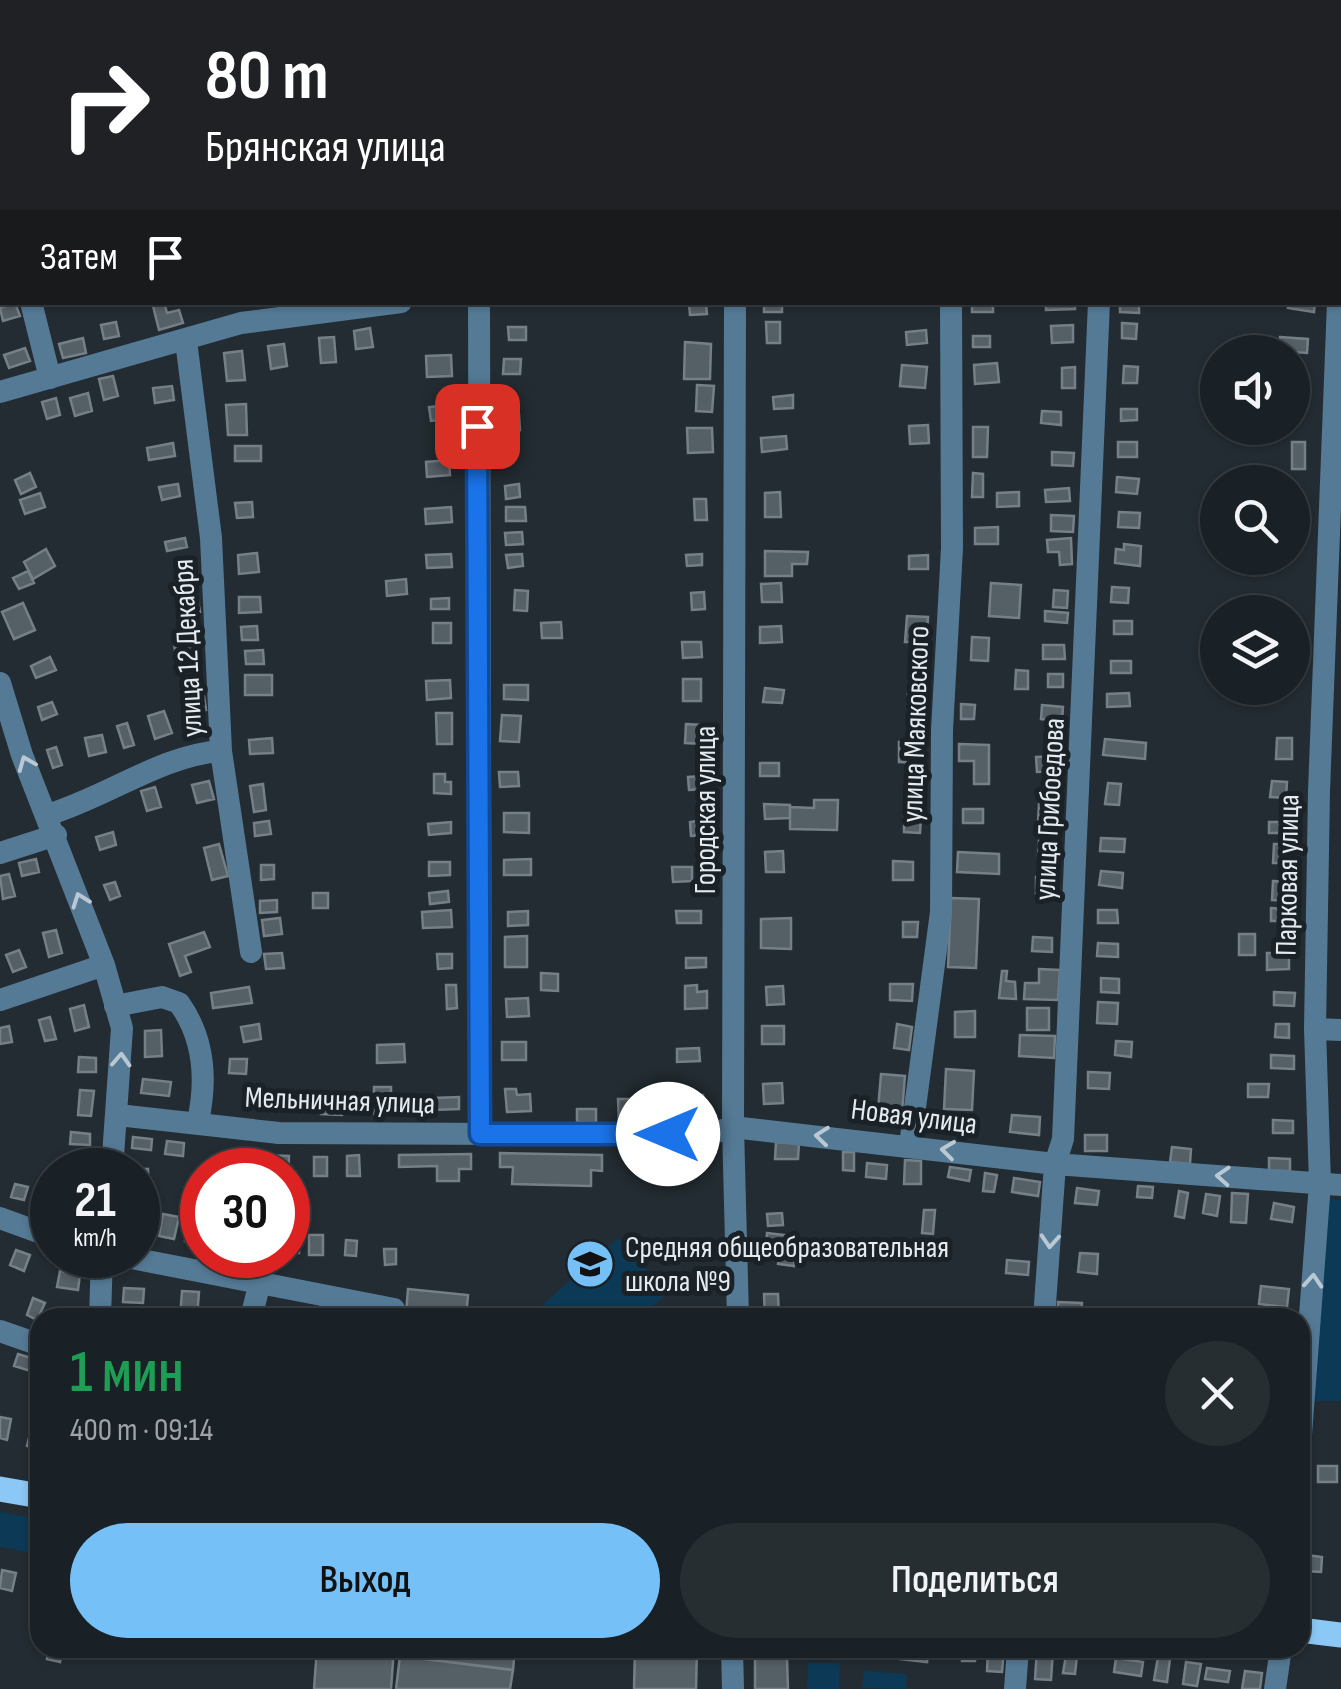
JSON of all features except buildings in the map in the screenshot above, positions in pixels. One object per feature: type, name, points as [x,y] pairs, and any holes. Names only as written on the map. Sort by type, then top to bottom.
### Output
[{"type":"main road","points":[[0,1489],[30,1494]]},
{"type":"main road","points":[[1310,1631],[1341,1635]]},
{"type":"street","points":[[32,305],[50,378]]},
{"type":"street","points":[[0,392],[186,341],[237,313],[356,305]]},
{"type":"street","points":[[478,305],[480,1134]]},
{"type":"street","name":"Городская улица","points":[[736,305],[733,1127],[738,1308]]},
{"type":"street","name":"улица Маяковского","points":[[910,1145],[941,912],[942,730],[952,548],[951,305]]},
{"type":"street","name":"улица Грибоедова","points":[[1045,1308],[1055,1164],[1064,1120],[1099,305]]},
{"type":"street","name":"Парковая улица","points":[[1310,1360],[1330,1184],[1315,1029],[1318,792],[1338,305]]},
{"type":"street","name":"улица 12 Декабря","points":[[186,341],[212,538],[222,751],[251,952]]},
{"type":"street","points":[[0,683],[4,711],[52,825],[104,965],[122,1028],[114,1148]]},
{"type":"street","points":[[0,853],[88,802],[198,753],[222,751]]},
{"type":"street","points":[[0,1000],[104,965]]},
{"type":"street","name":"Мельничная улица","points":[[115,1006],[162,998],[180,1003],[195,1030],[202,1064],[204,1095],[198,1121]]},
{"type":"street","points":[[1315,1029],[1341,1030]]},
{"type":"street","name":"Мельничная улица","points":[[118,1115],[279,1133],[480,1134]]},
{"type":"street","name":"Новая улица","points":[[480,1134],[706,1135],[733,1127],[1055,1164],[1330,1184]]},
{"type":"street","points":[[0,1218],[30,1228]]},
{"type":"street","points":[[160,1265],[388,1308]]},
{"type":"street","points":[[100,1308],[101,1278]]},
{"type":"street","points":[[254,1308],[259,1286]]},
{"type":"street","points":[[0,1330],[30,1341]]},
{"type":"street","points":[[732,1658],[733,1689]]},
{"type":"street","points":[[1014,1689],[1017,1658]]},
{"type":"street","points":[[1275,1689],[1280,1658]]},
{"type":"shaded area","points":[[1326,1198],[1341,1200],[1341,1401],[1310,1401]]},
{"type":"shaded area","points":[[618,1238],[668,1293],[650,1308],[539,1308]]},
{"type":"shaded area","points":[[0,1512],[30,1517],[30,1552],[0,1547]]},
{"type":"shaded area","points":[[808,1663],[840,1663],[839,1689],[807,1689]]},
{"type":"shaded area","points":[[864,1671],[907,1674],[906,1689],[862,1688]]},
{"type":"place","name":"Средняя общеобразовательная школа №9","points":[[590,1264]]},
{"type":"route","points":[[477,426],[480,1134],[668,1134]]}]
